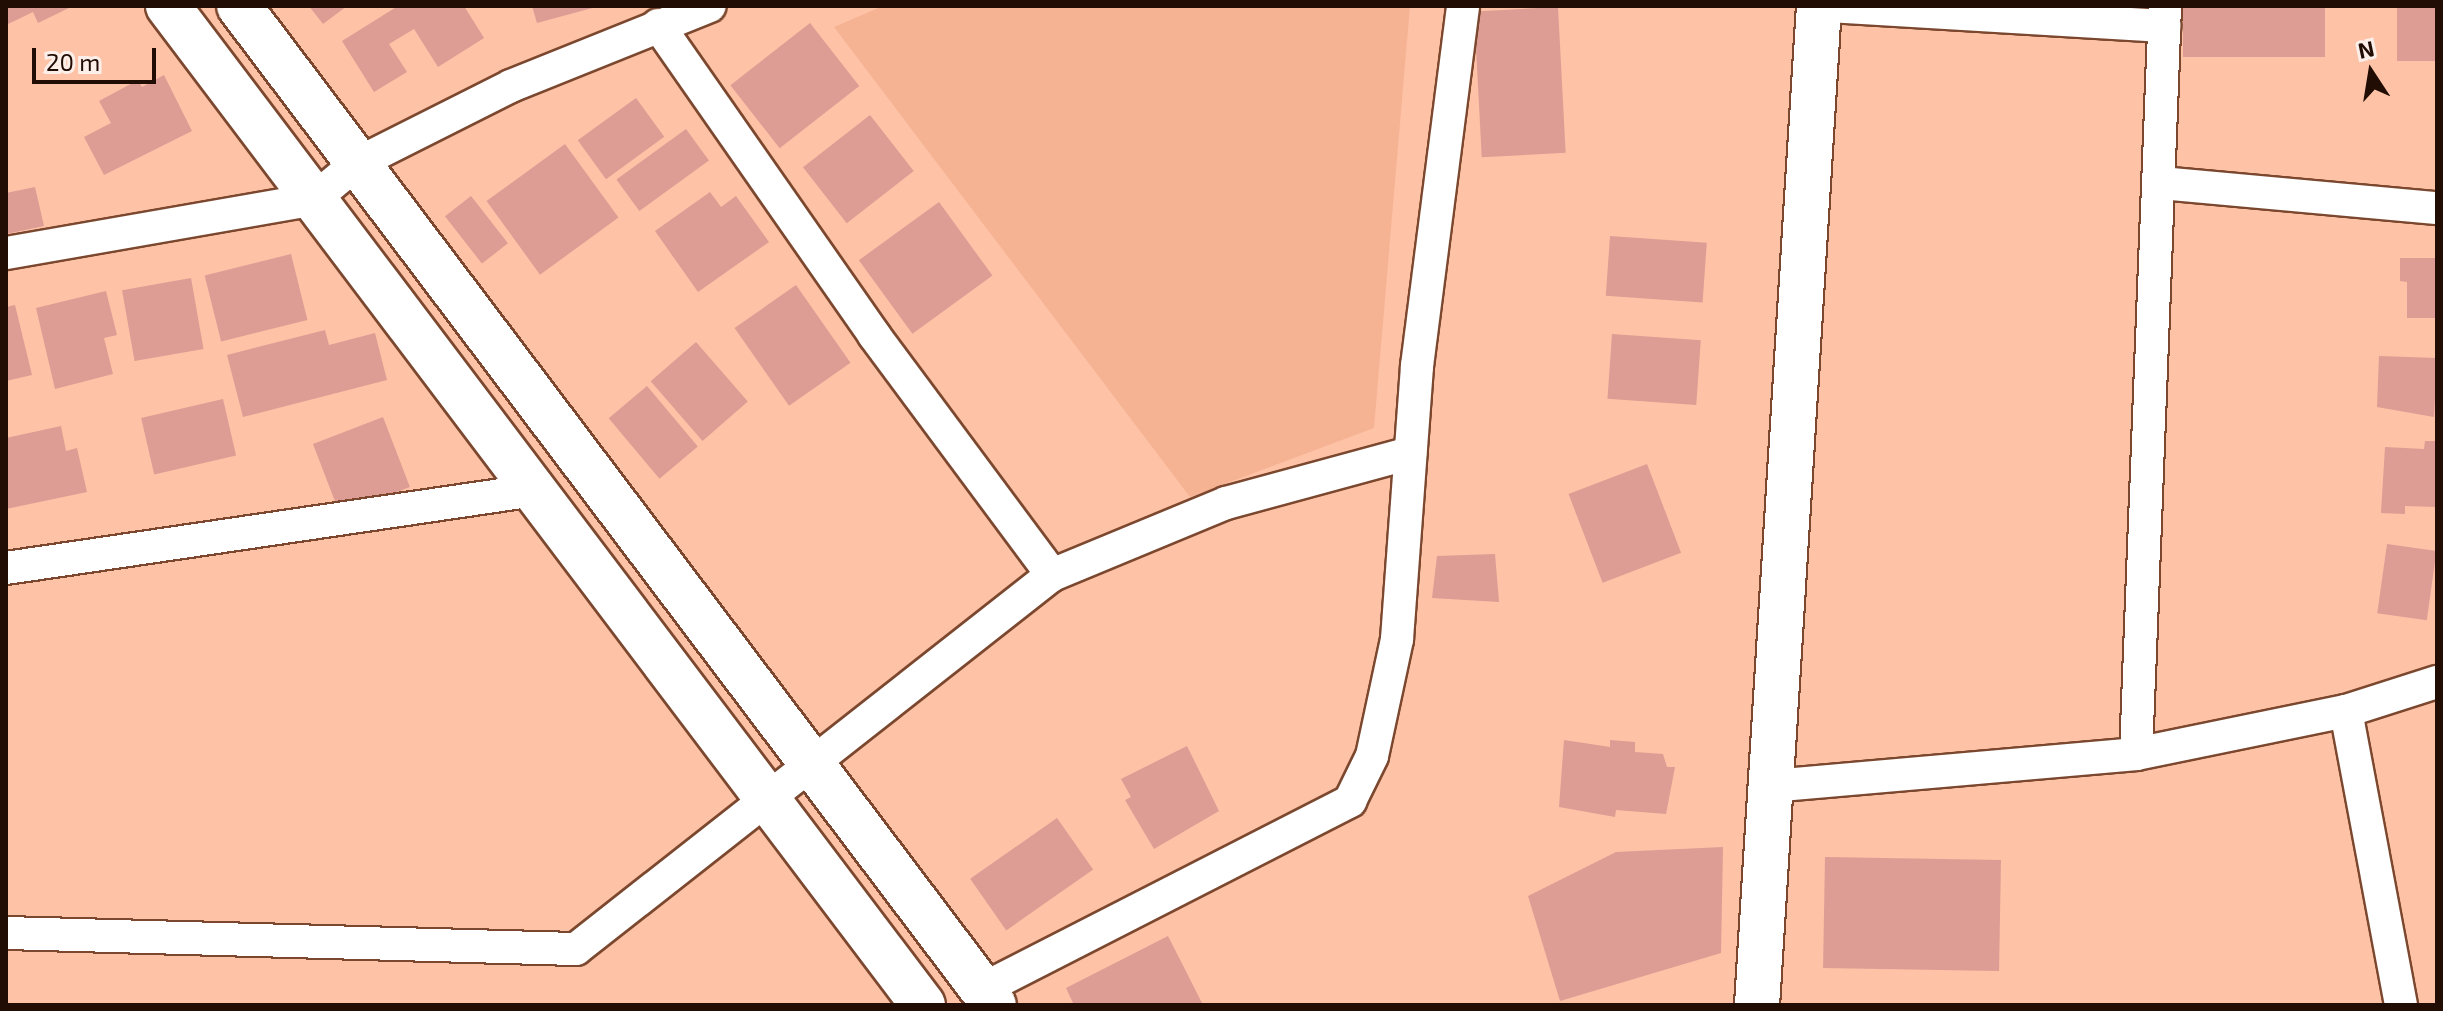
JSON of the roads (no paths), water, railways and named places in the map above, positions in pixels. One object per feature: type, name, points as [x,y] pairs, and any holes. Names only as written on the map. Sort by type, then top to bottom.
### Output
[{"type":"street","points":[[168,6],[923,1005]]},
{"type":"street","points":[[239,6],[988,998],[1350,801],[1372,756],[1397,639],[1410,453],[1463,6]]},
{"type":"street","points":[[6,253],[314,199],[356,164],[511,86],[710,6]]},
{"type":"street","points":[[1757,1005],[1819,6]]},
{"type":"street","points":[[1828,6],[2165,16],[2136,754]]},
{"type":"street","points":[[658,25],[874,335],[1052,575]]},
{"type":"street","points":[[2160,183],[2437,208]]},
{"type":"street","points":[[6,933],[576,949],[769,801],[808,763],[1052,575],[1226,503],[1410,453]]},
{"type":"street","points":[[6,568],[535,490]]},
{"type":"street","points":[[1771,786],[2136,754],[2346,711],[2437,682]]},
{"type":"street","points":[[2346,711],[2401,1005]]}]
